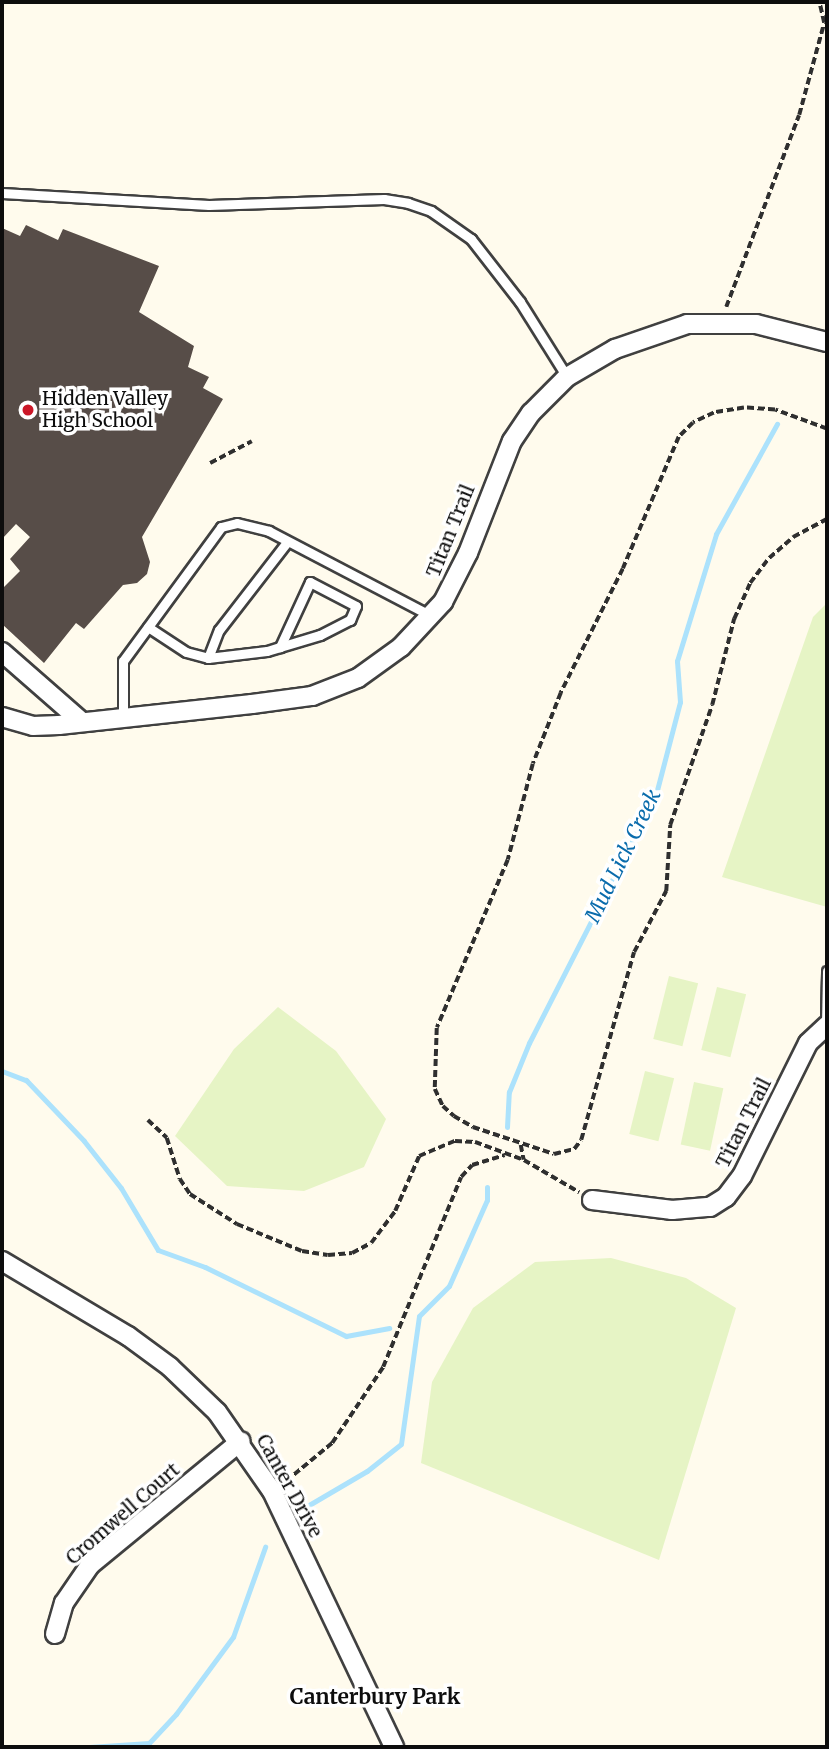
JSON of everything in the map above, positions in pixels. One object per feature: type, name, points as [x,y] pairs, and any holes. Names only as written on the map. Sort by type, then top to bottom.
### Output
[{"type":"street","name":"Titan Trail","points":[[2,716],[33,726],[252,705],[330,690],[385,662],[432,616],[452,587],[512,441],[531,413],[567,377],[650,335],[719,322],[790,329],[827,342]]},
{"type":"street","points":[[2,652],[82,722]]},
{"type":"street","name":"Titan Trail","points":[[592,1199],[672,1210],[710,1207],[726,1197],[742,1176],[808,1043],[827,1025]]},
{"type":"street","name":"Canter Drive","points":[[2,1261],[84,1308],[170,1367],[241,1441],[272,1492],[394,1747]]},
{"type":"street","name":"Cromwell Court","points":[[55,1634],[64,1603],[90,1565],[241,1441]]},
{"type":"lane","points":[[2,193],[209,205],[384,199],[408,203],[431,211],[471,239],[527,312],[567,377]]},
{"type":"lane","points":[[123,718],[123,661],[221,527],[237,523],[288,542],[432,616]]},
{"type":"lane","points":[[208,659],[219,630],[288,542]]},
{"type":"lane","points":[[148,626],[186,652],[208,659],[280,647],[350,620],[356,606],[310,582],[280,647]]},
{"type":"lane","points":[[827,971],[827,1025]]},
{"type":"path","points":[[719,322],[741,275],[796,125],[824,23],[819,2]]},
{"type":"path","points":[[827,429],[775,410],[744,408],[714,413],[693,423],[679,437],[623,569],[561,693],[533,764],[508,860],[437,1028],[433,1066],[443,1106],[472,1127],[521,1145],[565,1154],[581,1140],[634,952],[666,891],[670,825],[712,705],[734,619],[750,583],[769,558],[793,537],[827,519]]},
{"type":"path","points":[[210,463],[252,441]]},
{"type":"path","points":[[148,1120],[167,1138],[180,1179],[204,1205],[280,1244],[328,1255],[352,1253],[384,1230],[419,1156],[435,1146],[475,1142],[524,1160],[592,1199]]},
{"type":"path","points":[[521,1145],[524,1160]]},
{"type":"path","points":[[272,1492],[332,1443],[383,1367],[461,1177],[472,1165],[507,1154]]},
{"type":"green space","points":[[827,603],[827,907],[722,877],[813,617]]},
{"type":"green space","points":[[669,976],[698,983],[682,1046],[653,1039]]},
{"type":"green space","points":[[717,987],[746,994],[730,1057],[701,1050]]},
{"type":"green space","points":[[278,1007],[336,1051],[386,1119],[364,1167],[304,1191],[227,1186],[175,1136],[234,1049]]},
{"type":"green space","points":[[645,1071],[674,1078],[658,1141],[629,1134]]},
{"type":"green space","points":[[694,1082],[723,1088],[710,1151],[681,1145]]},
{"type":"green space","points":[[611,1258],[686,1278],[736,1308],[659,1560],[421,1463],[432,1382],[473,1308],[535,1262]]},
{"type":"building","points":[[26,225],[58,240],[63,229],[159,266],[139,312],[194,346],[188,367],[209,377],[203,388],[223,399],[142,537],[150,562],[147,574],[137,583],[123,585],[84,629],[76,623],[44,663],[2,624],[2,589],[20,571],[10,559],[30,537],[16,524],[2,539],[2,228],[20,236]]},
{"type":"waterway","name":"Mud Lick Creek","points":[[507,1127],[509,1092],[529,1043],[656,794],[680,702],[677,661],[716,534],[777,424]]},
{"type":"waterway","points":[[2,1071],[26,1080],[84,1141],[121,1188],[158,1250],[205,1267],[346,1336],[389,1328]]},
{"type":"waterway","name":"Mud Lick Creek","points":[[297,1512],[367,1471],[401,1444],[419,1316],[449,1286],[487,1200],[487,1187]]},
{"type":"waterway","name":"Mud Lick Creek","points":[[89,1747],[149,1743],[176,1714],[233,1637],[265,1547]]},
{"type":"place","name":"Hidden Valley High School","points":[[28,410]]},
{"type":"district","name":"Canterbury Park","points":[[375,1697]]}]
